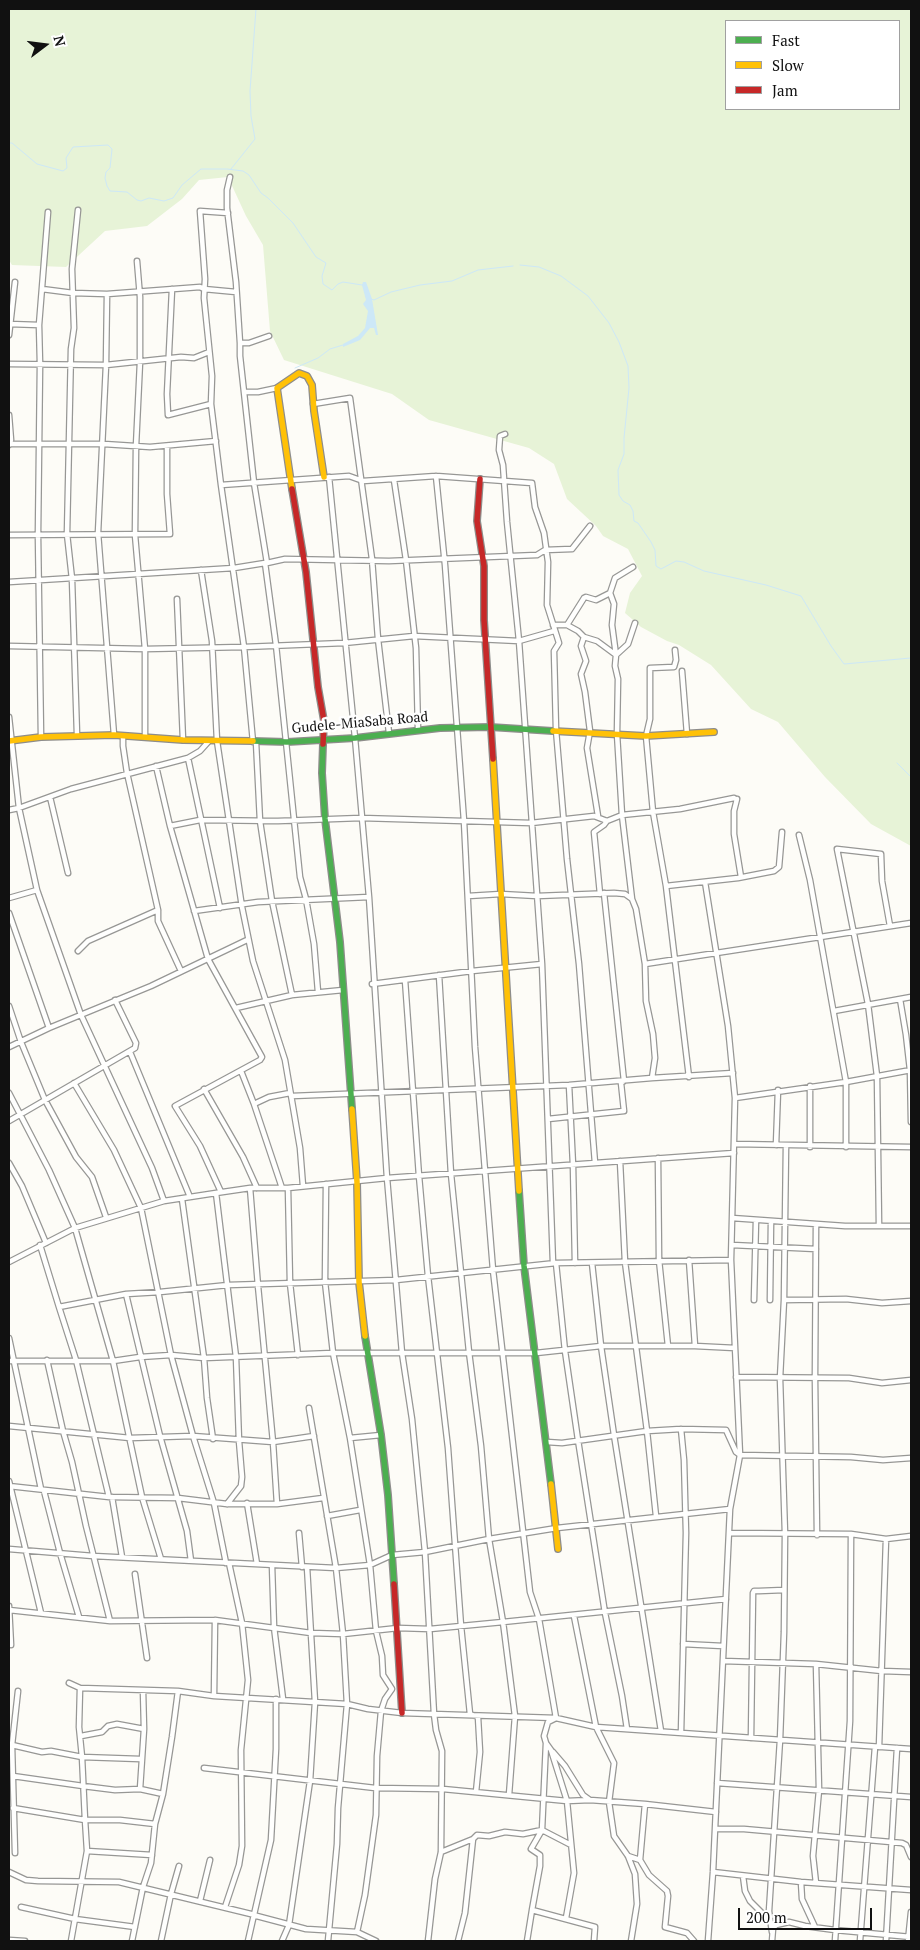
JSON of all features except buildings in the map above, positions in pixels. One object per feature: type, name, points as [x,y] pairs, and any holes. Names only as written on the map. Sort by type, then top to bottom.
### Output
[{"type":"street","points":[[230,177],[227,190],[228,213],[244,392],[276,645],[300,877],[314,944],[318,992]]},
{"type":"street","points":[[77,735],[72,579],[67,534],[71,364],[74,328],[72,269],[78,210]]},
{"type":"street","points":[[228,213],[200,211],[204,289],[212,376],[211,404],[244,647],[255,742],[260,820],[272,901],[292,995]]},
{"type":"street","points":[[42,737],[38,535],[39,325],[48,212]]},
{"type":"street","points":[[137,261],[140,293],[140,362],[136,446],[136,534],[145,649],[145,736]]},
{"type":"street","points":[[9,335],[15,282]]},
{"type":"street","points":[[42,289],[73,293],[107,294],[200,287],[236,292]]},
{"type":"street","points":[[172,289],[168,359],[168,415],[211,404]]},
{"type":"street","points":[[107,294],[104,444],[98,533],[114,735]]},
{"type":"street","points":[[9,324],[39,325]]},
{"type":"street","points":[[240,343],[249,343],[269,336]]},
{"type":"street","points":[[9,364],[106,365],[181,357],[194,358],[209,352]]},
{"type":"street","points":[[244,392],[258,392],[277,388],[299,373],[307,376],[312,385],[313,404],[326,477],[337,560],[369,897],[387,1178],[402,1353],[412,1418],[425,1552],[434,1714],[442,1752],[441,1852],[435,1879],[428,1941]]},
{"type":"street","points":[[277,388],[303,559],[323,713],[322,773],[325,819],[340,942],[342,990],[358,1182],[359,1282],[367,1354],[381,1435],[388,1495],[402,1713]]},
{"type":"street","points":[[313,404],[350,398],[363,481],[389,733]]},
{"type":"street","points":[[9,415],[11,440],[9,445],[39,443],[167,447],[216,441]]},
{"type":"street","points":[[506,434],[500,436],[499,442],[519,641],[542,964],[548,1166],[554,1263],[564,1351],[591,1524],[605,1613],[627,1730]]},
{"type":"street","points":[[9,535],[170,534],[167,494],[167,447]]},
{"type":"street","points":[[221,485],[348,476],[363,481],[436,476],[532,483],[535,507],[544,533],[548,562],[547,605],[559,643],[554,651],[556,730],[579,964],[595,1163]]},
{"type":"street","points":[[436,476],[464,821],[478,1088],[493,1270],[530,1592],[539,1619],[556,1718]]},
{"type":"street","points":[[480,479],[477,521],[484,566],[484,613],[490,727],[506,967],[516,1169],[524,1266],[547,1442],[558,1549]]},
{"type":"street","points":[[394,480],[406,560],[414,636],[418,730]]},
{"type":"street","points":[[9,582],[234,568],[303,559],[406,560],[537,555],[545,550],[572,550],[590,526]]},
{"type":"street","points":[[633,567],[614,578],[610,593],[614,606],[612,625],[616,655],[615,666],[618,679],[617,734],[622,815],[632,899],[636,909],[645,964],[646,1001],[653,1034],[655,1058],[652,1078]]},
{"type":"street","points":[[201,570],[212,648],[217,741],[247,940],[264,1000],[285,1060],[300,1148],[303,1186]]},
{"type":"street","points":[[567,625],[584,598],[596,600],[610,593]]},
{"type":"street","points":[[177,599],[184,740]]},
{"type":"street","points":[[616,655],[628,644],[635,623]]},
{"type":"street","points":[[9,646],[108,649],[212,648],[344,643],[414,636],[519,641],[553,628],[567,625],[584,637],[600,642],[616,655]]},
{"type":"street","points":[[584,637],[582,646],[586,661],[581,674],[590,731],[587,748],[598,816]]},
{"type":"street","points":[[675,650],[676,660],[674,667],[650,668],[650,719],[646,736],[653,812],[666,886],[689,1077]]},
{"type":"street","points":[[682,671],[687,734]]},
{"type":"street","points":[[9,717],[10,741],[19,808],[37,890],[81,1015],[152,1168],[164,1201]]},
{"type":"street","name":"Gudele-MiaSaba Road","points":[[10,741],[42,737],[114,735],[184,740],[287,742],[355,738],[418,730],[490,727],[590,731],[646,736],[714,732]]},
{"type":"street","points":[[124,736],[123,746],[158,910],[158,921],[181,971]]},
{"type":"street","points":[[9,810],[71,789],[188,758],[200,751],[209,741]]},
{"type":"street","points":[[188,758],[220,908]]},
{"type":"street","points":[[156,766],[170,826],[208,959],[262,1056],[260,1060],[176,1106],[200,1146],[219,1192],[236,1357],[242,1477],[241,1486],[227,1504]]},
{"type":"street","points":[[50,797],[68,873]]},
{"type":"street","points":[[548,1119],[624,1111],[621,1083],[624,1081],[594,832],[604,825],[607,820],[622,815],[680,809],[736,799],[734,834],[741,877]]},
{"type":"street","points":[[170,826],[200,820],[361,818],[531,823],[598,816],[607,820]]},
{"type":"street","points":[[666,886],[774,871],[779,866],[782,832]]},
{"type":"street","points":[[799,835],[810,880],[846,1082],[846,1147]]},
{"type":"street","points":[[879,1226],[877,1076],[868,1004],[836,849],[881,854],[882,882],[890,926]]},
{"type":"street","points":[[705,882],[728,1026],[733,1073],[732,1260],[740,1455],[730,1509],[714,1872],[708,1941]]},
{"type":"street","points":[[9,898],[37,890]]},
{"type":"street","points":[[468,896],[501,894],[537,896],[626,894],[632,899]]},
{"type":"street","points":[[194,911],[272,901],[369,897]]},
{"type":"street","points":[[78,951],[88,942],[158,910]]},
{"type":"street","points":[[9,913],[49,1028]]},
{"type":"street","points":[[645,964],[911,923]]},
{"type":"street","points":[[9,1047],[49,1028],[151,986],[247,940]]},
{"type":"street","points":[[372,984],[542,964]]},
{"type":"street","points":[[439,975],[451,1174],[469,1352],[481,1446],[489,1539],[503,1622],[515,1716],[509,1795]]},
{"type":"street","points":[[405,980],[419,1176],[428,1276],[448,1448],[461,1626],[470,1714]]},
{"type":"street","points":[[236,1008],[292,995],[342,990]]},
{"type":"street","points":[[834,1011],[911,998]]},
{"type":"street","points":[[900,999],[910,1070],[911,1122]]},
{"type":"street","points":[[9,1121],[135,1048],[136,1043],[115,1000]]},
{"type":"street","points":[[9,1006],[20,1042],[45,1100],[76,1157],[92,1178],[106,1217]]},
{"type":"street","points":[[130,1052],[190,1197]]},
{"type":"street","points":[[734,1098],[778,1090],[846,1082],[910,1070]]},
{"type":"street","points":[[241,1071],[285,1188],[290,1283],[298,1354]]},
{"type":"street","points":[[254,1104],[269,1097],[290,1093],[292,1096],[547,1086],[733,1073]]},
{"type":"street","points":[[74,1083],[114,1150],[141,1208],[160,1292],[171,1355],[214,1503],[242,1623],[248,1668],[242,1730],[242,1846],[237,1872],[225,1907]]},
{"type":"street","points":[[569,1085],[575,1263]]},
{"type":"street","points":[[810,1086],[810,1147]]},
{"type":"street","points":[[204,1089],[243,1158],[257,1188]]},
{"type":"street","points":[[776,1145],[778,1090]]},
{"type":"street","points":[[9,1093],[75,1228],[112,1361],[142,1497],[161,1559]]},
{"type":"street","points":[[734,1144],[810,1147],[911,1147]]},
{"type":"street","points":[[772,1941],[769,1920],[780,1740],[785,1534],[784,1455],[780,1378],[784,1300],[786,1146]]},
{"type":"street","points":[[9,1262],[75,1228],[106,1217],[164,1201],[219,1192],[250,1188],[285,1188],[387,1178],[734,1153]]},
{"type":"street","points":[[658,1158],[660,1260],[668,1346]]},
{"type":"street","points":[[620,1161],[625,1262],[656,1516]]},
{"type":"street","points":[[9,1162],[22,1186],[46,1243]]},
{"type":"street","points":[[326,1184],[325,1282],[333,1353],[350,1438],[370,1565],[376,1631],[382,1656],[383,1675],[392,1690],[385,1699],[381,1711],[375,1788],[376,1815],[365,1895],[357,1932]]},
{"type":"street","points":[[250,1188],[277,1504]]},
{"type":"street","points":[[182,1199],[204,1358],[206,1398],[213,1439]]},
{"type":"street","points":[[732,1218],[816,1224],[911,1226]]},
{"type":"street","points":[[754,1300],[756,1220]]},
{"type":"street","points":[[770,1300],[771,1220]]},
{"type":"street","points":[[816,1224],[817,1535]]},
{"type":"street","points":[[40,1245],[76,1360],[110,1497],[122,1557]]},
{"type":"street","points":[[732,1245],[816,1250]]},
{"type":"street","points":[[689,1260],[695,1346]]},
{"type":"street","points":[[59,1307],[126,1294],[228,1285],[258,1286],[290,1283],[396,1280],[554,1263],[732,1260]]},
{"type":"street","points":[[592,1263],[601,1346],[626,1520],[661,1732]]},
{"type":"street","points":[[126,1294],[160,1436],[187,1531],[191,1561]]},
{"type":"street","points":[[784,1300],[846,1299],[882,1303],[911,1301]]},
{"type":"street","points":[[9,1338],[43,1490],[79,1617]]},
{"type":"street","points":[[9,1360],[112,1361],[171,1355],[204,1358],[333,1353],[536,1352],[564,1351],[601,1346],[735,1348]]},
{"type":"street","points":[[47,1360],[110,1621]]},
{"type":"street","points":[[736,1377],[849,1378],[882,1383],[911,1380]]},
{"type":"street","points":[[309,1408],[336,1568],[343,1634],[347,1704],[328,1941]]},
{"type":"street","points":[[9,1426],[130,1438],[193,1436],[239,1441],[273,1442],[314,1436]]},
{"type":"street","points":[[680,1430],[684,1460],[686,1533],[681,1733]]},
{"type":"street","points":[[547,1442],[556,1443],[647,1431],[726,1430],[736,1452],[740,1455],[784,1455],[883,1460],[911,1458]]},
{"type":"street","points":[[350,1438],[381,1435]]},
{"type":"street","points":[[41,1613],[9,1484],[43,1490],[110,1497],[178,1498],[227,1504],[277,1504],[324,1498]]},
{"type":"street","points":[[247,1503],[257,1564]]},
{"type":"street","points":[[9,1549],[93,1556],[336,1568],[370,1565],[392,1555],[425,1552],[557,1528],[730,1509]]},
{"type":"street","points":[[327,1516],[360,1510]]},
{"type":"street","points":[[282,1941],[289,1924],[310,1781],[315,1702],[305,1567],[299,1533]]},
{"type":"street","points":[[730,1533],[851,1534],[886,1539],[911,1536]]},
{"type":"street","points":[[835,1941],[848,1744],[851,1534]]},
{"type":"street","points":[[860,1941],[866,1839],[877,1747],[882,1671],[886,1539]]},
{"type":"street","points":[[272,1565],[274,1627],[283,1699]]},
{"type":"street","points":[[135,1574],[147,1658]]},
{"type":"street","points":[[751,1738],[753,1593],[754,1591],[784,1590]]},
{"type":"street","points":[[11,1645],[9,1609],[110,1621],[215,1620],[311,1633],[343,1634],[398,1628],[430,1629],[574,1616],[726,1599]]},
{"type":"street","points":[[574,1616],[596,1727],[614,1763],[609,1802],[614,1836],[628,1856],[635,1874],[636,1897],[631,1941]]},
{"type":"street","points":[[214,1696],[215,1620]]},
{"type":"street","points":[[683,1644],[724,1646]]},
{"type":"street","points":[[723,1661],[816,1664],[911,1672]]},
{"type":"street","points":[[816,1664],[819,1742],[819,1790],[813,1865],[816,1883]]},
{"type":"street","points":[[68,1683],[80,1688],[283,1699],[347,1704],[402,1713],[556,1718],[596,1727],[627,1730],[911,1749]]},
{"type":"street","points":[[71,1941],[87,1851],[79,1702],[80,1688]]},
{"type":"street","points":[[140,1789],[140,1759],[144,1729],[143,1690]]},
{"type":"street","points":[[15,1853],[12,1745],[18,1691]]},
{"type":"street","points":[[132,1941],[142,1887],[152,1854],[155,1824],[163,1794],[178,1692]]},
{"type":"street","points":[[248,1941],[271,1840],[275,1776],[276,1699]]},
{"type":"street","points":[[470,1714],[478,1717],[480,1752],[476,1792]]},
{"type":"street","points":[[556,1718],[548,1722],[544,1736],[546,1743],[565,1766],[583,1795],[590,1800]]},
{"type":"street","points":[[81,1736],[97,1734],[108,1726],[118,1724],[144,1729]]},
{"type":"street","points":[[527,1941],[538,1880],[540,1855],[530,1849],[542,1830],[546,1743]]},
{"type":"street","points":[[12,1745],[42,1752],[51,1751],[82,1757],[140,1759]]},
{"type":"street","points":[[886,1941],[897,1748]]},
{"type":"street","points":[[551,1750],[566,1801],[574,1873],[566,1918]]},
{"type":"street","points":[[204,1768],[375,1788],[443,1789],[566,1801],[590,1800],[645,1804],[716,1812]]},
{"type":"street","points":[[13,1776],[115,1790],[140,1789],[163,1794]]},
{"type":"street","points":[[717,1783],[911,1796]]},
{"type":"street","points":[[645,1804],[640,1860],[649,1875],[667,1891],[666,1927],[687,1933],[694,1941]]},
{"type":"street","points":[[14,1808],[85,1820],[120,1820],[155,1824]]},
{"type":"street","points":[[716,1829],[744,1829],[902,1843],[906,1845],[911,1857]]},
{"type":"street","points":[[441,1852],[464,1841],[473,1839],[477,1835],[489,1836],[505,1832],[523,1834],[542,1830],[571,1845]]},
{"type":"street","points":[[458,1941],[465,1913],[473,1839]]},
{"type":"street","points":[[906,1845],[911,1841]]},
{"type":"street","points":[[87,1851],[152,1854]]},
{"type":"street","points":[[628,1856],[640,1860]]},
{"type":"street","points":[[200,1901],[210,1860]]},
{"type":"street","points":[[161,1941],[179,1866]]},
{"type":"street","points":[[9,1872],[26,1880],[120,1882],[306,1929],[357,1932],[376,1941]]},
{"type":"street","points":[[714,1872],[801,1882],[911,1890]]},
{"type":"street","points":[[743,1876],[745,1891],[750,1901],[769,1920]]},
{"type":"street","points":[[801,1882],[802,1899],[815,1928]]},
{"type":"street","points":[[142,1887],[255,1915]]},
{"type":"street","points":[[21,1907],[75,1919],[135,1927]]},
{"type":"street","points":[[532,1910],[595,1927],[594,1941]]},
{"type":"street","points":[[772,1932],[776,1925],[789,1922],[815,1928],[909,1938],[911,1912]]},
{"type":"street","points":[[9,1940],[25,1941]]},
{"type":"green space","points":[[9,9],[911,9],[911,846],[871,824],[825,777],[778,722],[751,709],[711,665],[679,645],[667,641],[641,627],[625,613],[630,593],[642,576],[628,549],[603,536],[596,526],[567,499],[554,464],[529,448],[429,420],[392,394],[284,360],[270,331],[263,245],[246,216],[228,177],[199,180],[182,199],[147,226],[105,231],[66,267],[12,265],[9,260]]},
{"type":"water","points":[[363,282],[366,282],[372,299],[378,335],[376,335],[374,328],[370,328],[360,340],[343,347],[343,344],[358,336],[365,328],[368,311],[363,304],[366,300]]},
{"type":"waterway","points":[[231,169],[255,139],[251,116],[250,91],[256,9]]},
{"type":"waterway","points":[[9,143],[12,143],[37,164],[63,171],[67,168],[66,158],[73,147],[108,145],[112,149],[110,168],[106,172],[105,178],[107,186],[110,191],[127,192],[141,201],[149,198],[164,201],[173,198],[182,185],[201,169],[243,171],[249,175],[261,193],[293,223],[316,257],[326,263],[322,276],[323,284],[332,290],[343,282],[362,285]]},
{"type":"waterway","points":[[520,265],[539,267],[561,276],[588,296],[609,323],[619,342],[628,366],[629,388],[624,454],[618,470],[619,495],[623,501],[630,505],[634,521],[638,523],[651,542],[655,550],[656,566],[661,569],[676,561],[684,562],[704,571],[766,585],[801,596],[844,664],[911,658]]},
{"type":"waterway","points":[[371,299],[374,300],[391,292],[420,285],[452,281],[478,270],[513,266]]},
{"type":"waterway","points":[[295,368],[318,358],[330,349],[343,345]]},
{"type":"waterway","points":[[897,763],[911,777]]},
{"type":"traffic: fast","points":[[253,741],[287,742],[355,738],[440,728],[490,727],[553,731]]},
{"type":"traffic: fast","points":[[323,744],[322,773],[325,819],[340,942],[352,1109]]},
{"type":"traffic: fast","points":[[519,1191],[524,1266],[551,1484]]},
{"type":"traffic: fast","points":[[365,1336],[381,1435],[388,1495],[394,1584]]},
{"type":"traffic: slow","points":[[292,489],[277,388],[299,373],[307,376],[312,385],[324,477]]},
{"type":"traffic: slow","points":[[553,731],[646,736],[714,732]]},
{"type":"traffic: slow","points":[[9,741],[41,737],[114,735],[183,740],[253,741]]},
{"type":"traffic: slow","points":[[493,759],[519,1191]]},
{"type":"traffic: slow","points":[[352,1109],[357,1182],[359,1282],[365,1336]]},
{"type":"traffic: slow","points":[[551,1484],[558,1549]]},
{"type":"traffic: jam","points":[[480,479],[477,521],[484,566],[484,620],[493,759]]},
{"type":"traffic: jam","points":[[292,489],[306,572],[318,687],[324,721],[323,744]]},
{"type":"traffic: jam","points":[[394,1584],[402,1713]]}]
